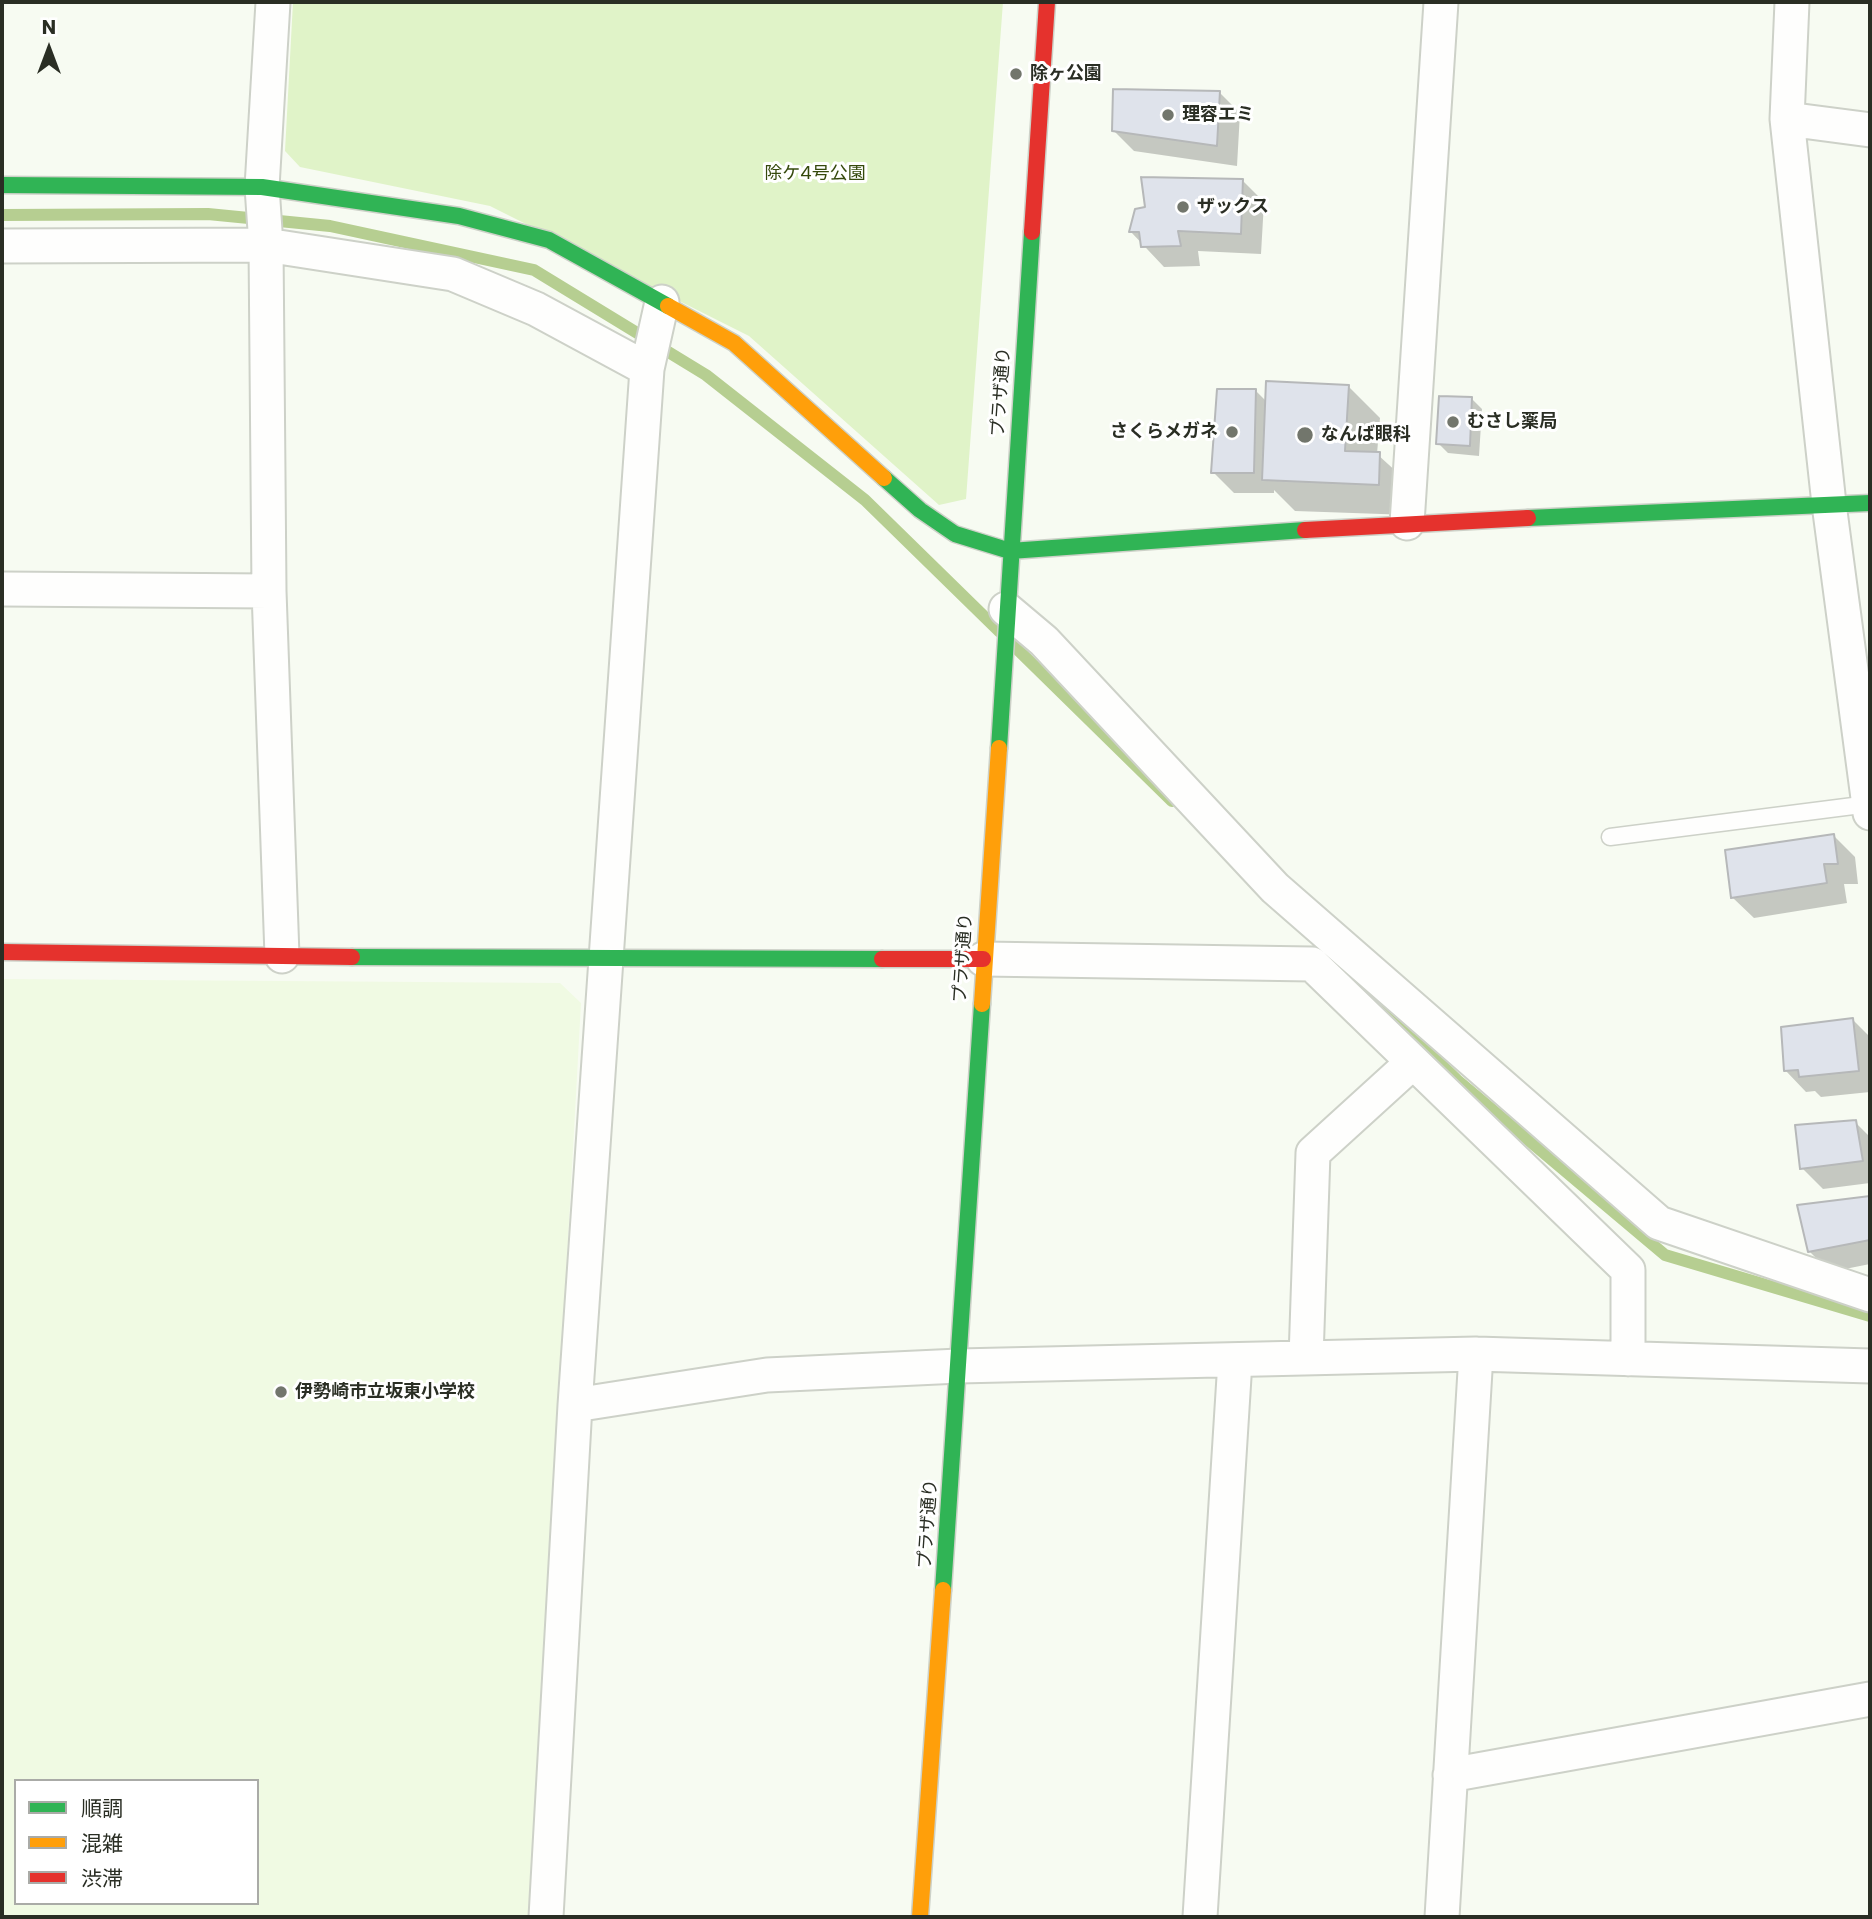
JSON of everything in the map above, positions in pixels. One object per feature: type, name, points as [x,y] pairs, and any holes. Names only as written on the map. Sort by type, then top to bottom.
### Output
[{"type":"street","points":[[273,2],[262,187],[266,244],[269,591],[282,956]]},
{"type":"street","name":"プラザ通り","points":[[920,1917],[959,1366],[983,960],[1047,2]]},
{"type":"street","points":[[1407,523],[1441,2]]},
{"type":"street","points":[[1792,2],[1787,119],[1829,504],[1870,808]]},
{"type":"street","points":[[1787,119],[1870,130]]},
{"type":"street","points":[[2,185],[262,187],[459,216],[549,240],[734,343],[920,510],[955,534],[1010,551],[1407,523],[1870,503]]},
{"type":"street","points":[[2,246],[266,244],[453,274],[536,309],[647,369]]},
{"type":"street","points":[[546,1917],[575,1405],[647,369],[662,302]]},
{"type":"street","points":[[2,589],[269,591]]},
{"type":"street","points":[[1006,608],[1044,641],[1275,888],[1659,1223],[1870,1295]]},
{"type":"street","points":[[2,952],[606,960],[983,960],[1312,964],[1628,1270],[1628,1359]]},
{"type":"street","points":[[1306,1359],[1313,1153],[1413,1062]]},
{"type":"street","points":[[575,1405],[767,1375],[959,1366],[1476,1354],[1870,1366]]},
{"type":"street","points":[[1442,1917],[1476,1354]]},
{"type":"street","points":[[1200,1917],[1235,1361]]},
{"type":"street","points":[[1450,1775],[1870,1699]]},
{"type":"lane","points":[[1610,836],[1870,808]]},
{"type":"shaded area","name":"伊勢崎市立坂東小学校","points":[[2,979],[560,983],[581,1003],[531,1917],[2,1917]]},
{"type":"green space","name":"除ケ4号公園","points":[[293,2],[1003,2],[966,499],[939,505],[749,336],[490,206],[300,167],[285,151]]},
{"type":"building","points":[[1113,89],[1220,91],[1217,146],[1112,131]]},
{"type":"building","points":[[1141,177],[1243,179],[1241,234],[1178,231],[1181,246],[1141,247],[1139,232],[1129,232],[1135,209],[1145,207]]},
{"type":"building","points":[[1266,381],[1349,385],[1345,451],[1380,452],[1379,485],[1262,480]]},
{"type":"building","points":[[1217,389],[1256,389],[1254,473],[1211,473]]},
{"type":"building","points":[[1439,396],[1472,397],[1470,446],[1436,444]]},
{"type":"building","points":[[1834,834],[1838,864],[1824,864],[1827,883],[1731,898],[1725,850]]},
{"type":"building","points":[[1853,1018],[1859,1071],[1799,1077],[1798,1070],[1784,1071],[1781,1027]]},
{"type":"building","points":[[1856,1120],[1863,1161],[1800,1169],[1795,1125]]},
{"type":"building","points":[[1870,1196],[1870,1240],[1808,1252],[1797,1205]]},
{"type":"waterway","points":[[2,215],[208,214],[330,226],[534,270],[706,375],[865,500],[1000,632]]},
{"type":"waterway","points":[[1013,645],[1172,801]]},
{"type":"waterway","points":[[1338,964],[1457,1080],[1665,1255],[1870,1316]]},
{"type":"traffic: fast","points":[[2,185],[262,187],[459,216],[549,240],[668,306]]},
{"type":"traffic: fast","points":[[999,748],[1032,232]]},
{"type":"traffic: fast","points":[[884,478],[920,510],[955,534],[1010,551],[1305,530]]},
{"type":"traffic: fast","points":[[1528,518],[1870,503]]},
{"type":"traffic: fast","points":[[352,957],[882,959]]},
{"type":"traffic: fast","points":[[943,1590],[982,1004]]},
{"type":"traffic: slow","points":[[668,306],[734,343],[884,478]]},
{"type":"traffic: slow","points":[[982,1004],[999,748]]},
{"type":"traffic: slow","points":[[920,1917],[943,1590]]},
{"type":"traffic: jam","points":[[1032,232],[1047,2]]},
{"type":"traffic: jam","points":[[1305,530],[1528,518]]},
{"type":"traffic: jam","points":[[2,952],[352,957]]},
{"type":"traffic: jam","points":[[882,959],[983,959]]},
{"type":"place","name":"除ヶ公園","points":[[1016,74]]},
{"type":"place","name":"理容エミ","points":[[1168,115]]},
{"type":"place","name":"ザックス","points":[[1183,207]]},
{"type":"place","name":"むさし薬局","points":[[1453,422]]},
{"type":"place","name":"さくらメガネ","points":[[1232,432]]},
{"type":"place","name":"なんば眼科","points":[[1305,435]]},
{"type":"place","name":"伊勢崎市立坂東小学校","points":[[281,1392]]}]
